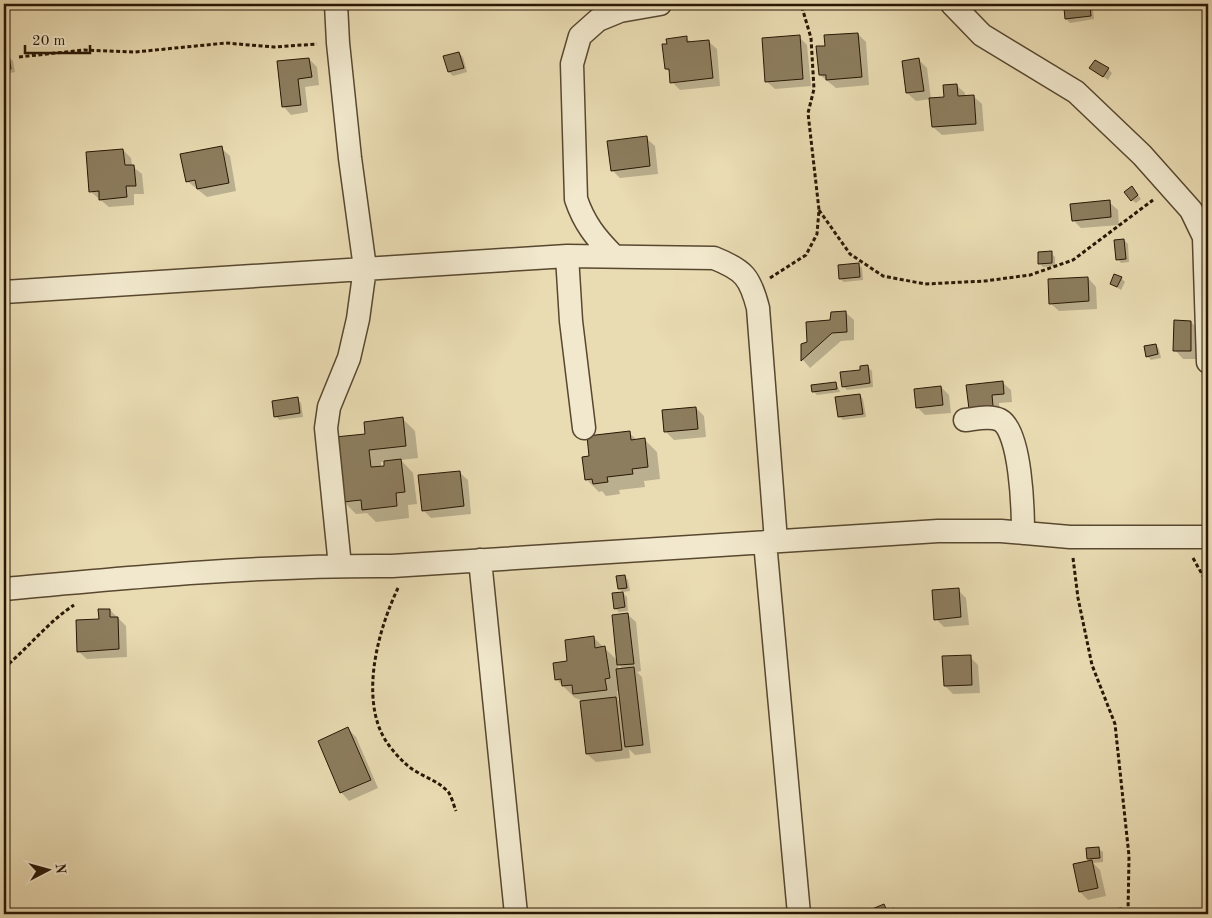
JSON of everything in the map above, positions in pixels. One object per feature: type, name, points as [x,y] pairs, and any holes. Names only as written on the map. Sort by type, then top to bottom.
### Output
[{"type":"street","points":[[336,4],[338,43],[365,268],[358,319],[349,358],[331,400],[326,428],[340,566]]},
{"type":"street","points":[[613,255],[594,235],[582,217],[576,199],[572,64],[580,36],[598,20],[620,12],[660,4]]},
{"type":"street","points":[[952,4],[982,35],[1076,92],[1172,186],[1191,210],[1204,237],[1208,362]]},
{"type":"street","points":[[4,292],[567,256],[613,255],[714,258],[736,267],[752,286],[758,308],[774,658],[799,914]]},
{"type":"street","points":[[567,256],[571,321],[584,428]]},
{"type":"street","points":[[965,420],[998,419],[1005,424],[1014,447],[1017,462],[1024,533]]},
{"type":"street","points":[[4,589],[117,578],[340,566],[410,565],[938,531],[1001,530],[1070,537],[1208,537]]},
{"type":"street","points":[[480,560],[516,914]]},
{"type":"path","points":[[752,286],[779,274],[806,256],[817,234],[819,210],[808,113],[814,90],[811,38],[801,4]]},
{"type":"path","points":[[19,57],[84,50],[135,52],[226,43],[274,48],[338,43]]},
{"type":"path","points":[[819,210],[850,254],[883,276],[925,284],[985,281],[1030,275],[1073,260],[1172,186]]},
{"type":"path","points":[[1070,537],[1078,598],[1092,665],[1115,724],[1128,856],[1128,914]]},
{"type":"path","points":[[1181,538],[1208,585]]},
{"type":"path","points":[[410,565],[387,610],[374,665],[374,697],[381,732],[390,748],[409,767],[449,793],[456,811]]},
{"type":"path","points":[[4,668],[25,650],[60,614],[76,604]]},
{"type":"building","points":[[1090,5],[1091,16],[1065,19],[1064,8]]},
{"type":"building","points":[[858,33],[862,77],[826,80],[826,75],[819,75],[816,46],[825,46],[824,35]]},
{"type":"building","points":[[800,35],[803,79],[765,82],[762,38]]},
{"type":"building","points":[[687,36],[687,42],[709,40],[713,78],[670,83],[669,69],[665,69],[662,44],[667,44],[666,39]]},
{"type":"building","points":[[459,52],[464,68],[448,72],[443,56]]},
{"type":"building","points":[[9,56],[11,69],[4,70],[4,57]]},
{"type":"building","points":[[309,58],[312,77],[298,79],[301,105],[282,107],[277,61]]},
{"type":"building","points":[[919,58],[924,91],[906,93],[902,61]]},
{"type":"building","points":[[1095,60],[1109,68],[1103,77],[1089,68]]},
{"type":"building","points":[[957,84],[958,96],[974,95],[976,124],[932,127],[929,98],[944,97],[943,85]]},
{"type":"building","points":[[647,136],[650,166],[611,171],[607,141]]},
{"type":"building","points":[[222,146],[229,183],[197,189],[195,180],[186,182],[180,154]]},
{"type":"building","points":[[123,149],[125,165],[134,165],[136,186],[126,186],[127,197],[99,200],[99,191],[89,192],[86,152]]},
{"type":"building","points":[[1132,186],[1138,195],[1131,201],[1124,192]]},
{"type":"building","points":[[1110,200],[1111,217],[1072,221],[1070,204]]},
{"type":"building","points":[[1124,239],[1126,259],[1116,260],[1114,240]]},
{"type":"building","points":[[1052,251],[1052,263],[1038,264],[1038,252]]},
{"type":"building","points":[[859,263],[860,277],[839,279],[838,265]]},
{"type":"building","points":[[1114,274],[1122,277],[1117,287],[1110,284]]},
{"type":"building","points":[[1088,277],[1089,301],[1049,304],[1048,279]]},
{"type":"building","points":[[846,311],[847,332],[832,333],[801,361],[801,344],[807,342],[806,322],[830,320],[831,312]]},
{"type":"building","points":[[1174,320],[1191,321],[1191,351],[1173,351]]},
{"type":"building","points":[[1156,344],[1158,354],[1146,357],[1144,346]]},
{"type":"building","points":[[868,365],[870,383],[842,387],[840,372],[860,370],[860,366]]},
{"type":"building","points":[[1003,381],[1004,394],[992,395],[993,406],[969,409],[966,385]]},
{"type":"building","points":[[836,382],[837,389],[812,392],[811,385]]},
{"type":"building","points":[[941,386],[943,405],[916,408],[914,389]]},
{"type":"building","points":[[860,394],[863,414],[838,417],[835,397]]},
{"type":"building","points":[[298,397],[300,413],[274,417],[272,401]]},
{"type":"building","points":[[696,407],[698,429],[664,432],[662,410]]},
{"type":"building","points":[[403,417],[406,446],[369,450],[371,467],[384,466],[384,461],[401,459],[405,492],[396,493],[397,506],[362,510],[361,500],[343,502],[335,437],[365,434],[364,422]]},
{"type":"building","points":[[630,431],[631,440],[645,438],[648,467],[632,469],[633,474],[607,477],[608,482],[593,484],[592,479],[585,480],[582,457],[589,456],[587,436]]},
{"type":"building","points":[[460,471],[464,506],[422,511],[418,475]]},
{"type":"building","points":[[625,575],[627,588],[618,589],[616,576]]},
{"type":"building","points":[[959,588],[961,617],[934,620],[932,590]]},
{"type":"building","points":[[623,592],[625,607],[614,609],[612,593]]},
{"type":"building","points":[[98,609],[110,609],[110,617],[118,617],[119,649],[77,652],[76,620],[99,619]]},
{"type":"building","points":[[628,613],[634,664],[617,665],[612,615]]},
{"type":"building","points":[[594,636],[595,648],[605,646],[610,678],[605,679],[607,690],[573,694],[572,685],[562,686],[561,679],[555,680],[553,663],[567,661],[565,640]]},
{"type":"building","points":[[971,655],[972,685],[944,686],[942,656]]},
{"type":"building","points":[[634,667],[643,745],[625,747],[616,669]]},
{"type":"building","points":[[616,697],[622,750],[586,754],[580,701]]},
{"type":"building","points":[[348,727],[371,780],[340,793],[318,741]]},
{"type":"building","points":[[1099,847],[1100,858],[1087,859],[1086,848]]},
{"type":"building","points":[[1092,860],[1098,888],[1079,892],[1073,864]]},
{"type":"building","points":[[884,904],[887,911],[894,908],[897,914],[860,914]]},
{"type":"building","points":[[1122,908],[1123,914],[1114,914],[1113,909]]}]
